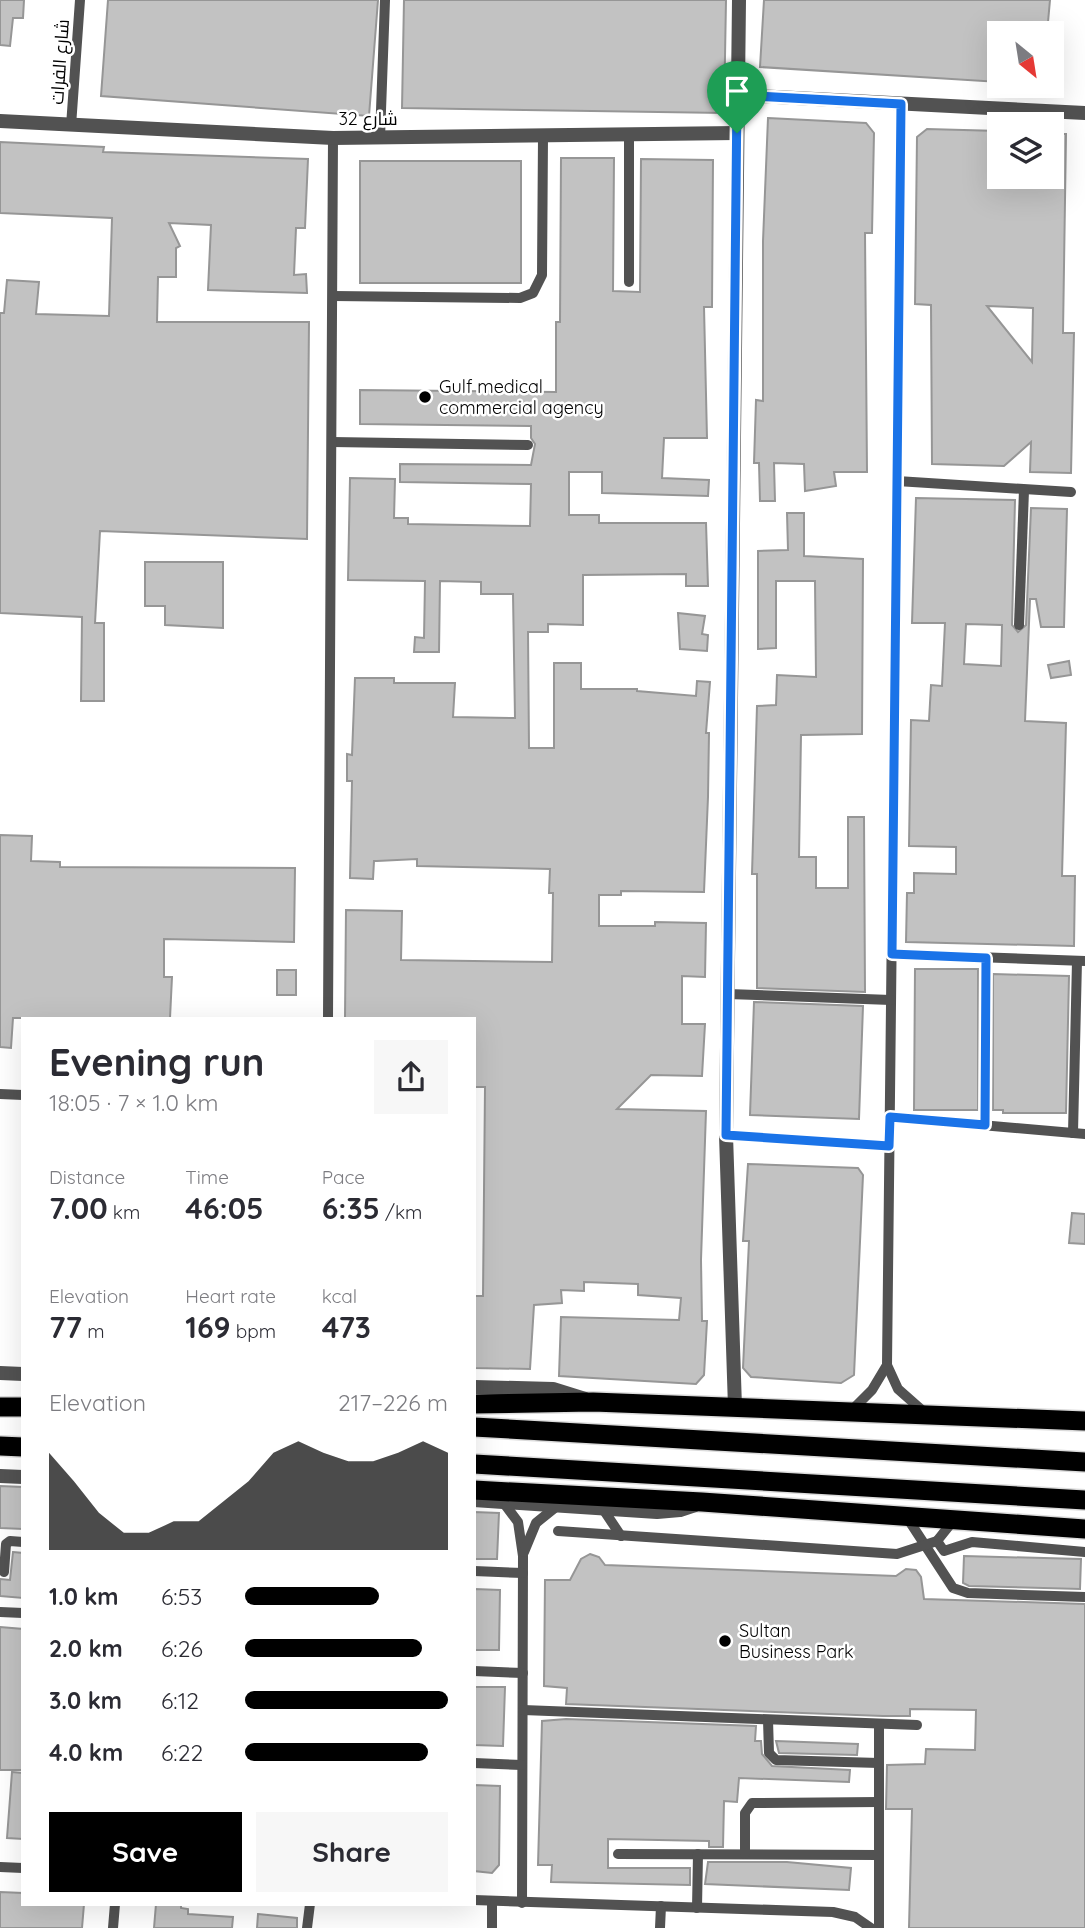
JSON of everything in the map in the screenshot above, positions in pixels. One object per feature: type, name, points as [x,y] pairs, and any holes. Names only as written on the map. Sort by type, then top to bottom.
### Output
[{"type":"highway","points":[[476,1404],[593,1402],[1085,1421]]},
{"type":"highway","points":[[0,1407],[21,1408]]},
{"type":"highway","points":[[476,1427],[1085,1462]]},
{"type":"highway","points":[[0,1446],[21,1447]]},
{"type":"highway","points":[[476,1464],[1085,1500]]},
{"type":"highway","points":[[476,1490],[906,1515],[1085,1529]]},
{"type":"street","points":[[735,1407],[726,1135],[738,0]]},
{"type":"street","points":[[737,95],[1085,113]]},
{"type":"street","name":"شارع 32","points":[[0,121],[333,138],[737,133]]},
{"type":"street","points":[[0,1373],[21,1374]]},
{"type":"street","points":[[476,1387],[553,1389],[593,1402]]},
{"type":"street","points":[[0,1476],[21,1477]]},
{"type":"street","points":[[476,1500],[668,1512],[702,1502]]},
{"type":"lane","name":"شارع الفرات","points":[[71,126],[80,0]]},
{"type":"lane","points":[[380,138],[385,0]]},
{"type":"lane","points":[[901,104],[887,1365],[898,1389],[929,1415]]},
{"type":"lane","points":[[629,135],[629,282]]},
{"type":"lane","points":[[334,296],[520,298],[533,293],[542,275],[543,137]]},
{"type":"lane","points":[[328,1017],[333,138]]},
{"type":"lane","points":[[332,442],[528,445]]},
{"type":"lane","points":[[897,481],[1071,492]]},
{"type":"lane","points":[[1019,625],[1024,490]]},
{"type":"lane","points":[[892,954],[1081,961],[1073,1133]]},
{"type":"lane","points":[[985,1125],[986,958]]},
{"type":"lane","points":[[728,994],[891,1000]]},
{"type":"lane","points":[[0,1094],[21,1095]]},
{"type":"lane","points":[[890,1117],[1085,1134]]},
{"type":"lane","points":[[726,1135],[889,1146]]},
{"type":"lane","points":[[850,1411],[872,1390],[887,1365]]},
{"type":"lane","points":[[503,1502],[518,1522],[523,1556],[522,1903]]},
{"type":"lane","points":[[523,1556],[536,1523],[557,1506]]},
{"type":"lane","points":[[603,1509],[621,1536]]},
{"type":"lane","points":[[906,1515],[947,1583],[960,1592],[1085,1597]]},
{"type":"lane","points":[[558,1531],[897,1554],[937,1541],[956,1519]]},
{"type":"lane","points":[[4,1572],[6,1544],[10,1541],[21,1542]]},
{"type":"lane","points":[[937,1541],[944,1551],[972,1542],[1085,1552]]},
{"type":"lane","points":[[476,1571],[523,1573]]},
{"type":"lane","points":[[0,1612],[21,1613]]},
{"type":"lane","points":[[476,1671],[523,1673]]},
{"type":"lane","points":[[523,1710],[917,1725]]},
{"type":"lane","points":[[768,1720],[769,1753],[776,1760],[879,1763]]},
{"type":"lane","points":[[879,1724],[879,1928]]},
{"type":"lane","points":[[476,1763],[522,1765]]},
{"type":"lane","points":[[745,1854],[745,1814],[752,1803],[879,1802]]},
{"type":"lane","points":[[618,1854],[879,1855]]},
{"type":"lane","points":[[697,1908],[698,1854]]},
{"type":"lane","points":[[0,1867],[21,1868]]},
{"type":"lane","points":[[476,1900],[844,1913],[871,1928]]},
{"type":"lane","points":[[492,1901],[492,1928]]},
{"type":"lane","points":[[113,1928],[115,1906]]},
{"type":"lane","points":[[307,1928],[310,1906]]},
{"type":"lane","points":[[660,1928],[661,1906]]},
{"type":"building","points":[[0,0],[24,0],[23,18],[13,18],[10,46],[0,45]]},
{"type":"building","points":[[108,0],[378,0],[369,116],[101,96]]},
{"type":"building","points":[[404,0],[726,0],[724,113],[402,108]]},
{"type":"building","points":[[764,0],[1050,0],[1048,21],[987,21],[987,81],[760,67]]},
{"type":"building","points":[[768,118],[866,123],[874,133],[872,233],[865,233],[867,472],[834,472],[836,486],[805,491],[804,464],[774,463],[775,501],[760,501],[759,463],[754,463],[756,400],[763,401],[763,241]]},
{"type":"building","points":[[927,129],[987,131],[987,189],[1064,189],[1066,134],[1063,333],[1074,333],[1071,473],[1030,472],[1031,442],[1004,466],[932,464],[931,305],[915,304],[917,137]],"holes":[[[987,306],[1033,308],[1032,362]]]},
{"type":"building","points":[[0,142],[104,147],[103,152],[308,159],[305,228],[296,228],[294,275],[306,274],[307,293],[208,290],[211,225],[169,223],[180,246],[176,248],[176,277],[158,277],[157,322],[309,322],[307,539],[100,531],[95,623],[104,623],[104,701],[81,701],[82,617],[0,613],[0,313],[4,313],[7,280],[39,282],[36,314],[109,316],[112,218],[0,213]]},
{"type":"building","points":[[561,158],[614,158],[613,291],[640,292],[641,159],[713,160],[712,307],[704,307],[707,438],[664,438],[662,478],[709,480],[708,496],[602,493],[602,472],[569,472],[569,515],[599,515],[599,523],[706,523],[708,586],[686,586],[686,574],[583,575],[583,625],[548,624],[548,632],[528,632],[529,748],[554,748],[554,663],[581,663],[581,689],[637,689],[696,696],[697,681],[710,682],[706,733],[709,733],[704,892],[621,891],[621,895],[599,895],[599,926],[655,926],[655,922],[706,923],[705,977],[682,976],[682,1024],[705,1024],[702,1076],[651,1075],[617,1109],[706,1111],[701,1260],[702,1321],[707,1321],[704,1375],[696,1384],[559,1376],[561,1317],[679,1320],[681,1298],[638,1295],[638,1284],[584,1282],[584,1291],[561,1290],[562,1303],[534,1305],[530,1369],[476,1368],[476,1296],[483,1296],[485,1087],[476,1087],[476,1017],[345,1017],[346,910],[402,911],[401,960],[552,962],[553,893],[549,893],[550,869],[417,866],[417,859],[374,861],[373,879],[350,878],[352,781],[347,781],[347,754],[352,755],[355,678],[394,678],[394,683],[455,683],[453,717],[515,718],[513,594],[481,594],[481,582],[440,581],[439,652],[414,652],[415,637],[424,638],[425,581],[348,580],[350,478],[395,479],[394,518],[408,518],[408,524],[530,526],[531,484],[400,482],[400,464],[531,465],[535,444],[531,438],[531,426],[360,424],[360,390],[556,392],[556,322],[560,322]]},
{"type":"building","points":[[360,161],[521,161],[521,283],[360,283]]},
{"type":"building","points":[[916,498],[1015,500],[1012,625],[1018,632],[1026,625],[1031,508],[1067,509],[1064,627],[1041,627],[1036,599],[1030,599],[1025,721],[1066,723],[1062,876],[1075,876],[1074,946],[906,942],[907,893],[914,893],[914,873],[956,874],[956,847],[909,846],[911,720],[929,721],[931,685],[942,686],[945,623],[912,623]],"holes":[[[966,624],[1002,625],[1001,666],[964,664]]]},
{"type":"building","points":[[787,513],[804,513],[804,556],[863,559],[862,734],[801,735],[799,857],[816,857],[816,888],[848,888],[848,817],[864,817],[865,992],[757,988],[757,874],[752,874],[757,706],[776,705],[777,675],[816,677],[815,581],[776,581],[776,648],[758,649],[758,551],[788,550]]},
{"type":"building","points":[[145,562],[223,562],[223,628],[165,625],[165,606],[145,606]]},
{"type":"building","points":[[678,613],[705,616],[702,634],[708,635],[707,651],[680,649]]},
{"type":"building","points":[[1069,661],[1071,675],[1051,678],[1048,665]]},
{"type":"building","points":[[0,835],[32,836],[31,861],[60,862],[60,867],[295,868],[294,942],[164,939],[164,977],[172,977],[170,1017],[13,1018],[11,1048],[0,1047]]},
{"type":"building","points":[[915,969],[978,969],[978,1110],[914,1110]]},
{"type":"building","points":[[277,970],[296,970],[296,995],[277,995]]},
{"type":"building","points":[[993,974],[1069,976],[1066,1113],[1003,1113],[1003,1110],[993,1110]]},
{"type":"building","points":[[754,1002],[863,1006],[859,1119],[750,1115]]},
{"type":"building","points":[[748,1164],[858,1168],[863,1175],[854,1375],[841,1383],[751,1377],[743,1368],[749,1241],[743,1241]]},
{"type":"building","points":[[1072,1213],[1085,1214],[1085,1244],[1069,1243]]},
{"type":"building","points":[[0,1486],[21,1487],[21,1529],[0,1528]]},
{"type":"building","points":[[476,1512],[499,1513],[497,1559],[476,1559]]},
{"type":"building","points":[[13,1552],[21,1553],[21,1598],[0,1596],[0,1579],[10,1580]]},
{"type":"building","points":[[590,1554],[599,1557],[605,1565],[896,1576],[906,1569],[916,1570],[921,1577],[924,1599],[1085,1604],[1085,1928],[909,1928],[912,1809],[886,1809],[887,1765],[925,1764],[926,1749],[975,1750],[976,1710],[910,1709],[910,1716],[883,1716],[566,1704],[567,1688],[544,1686],[545,1580],[570,1580],[581,1559]]},
{"type":"building","points":[[964,1556],[1081,1559],[1080,1589],[969,1586],[963,1583]]},
{"type":"building","points":[[476,1589],[500,1590],[499,1650],[476,1650]]},
{"type":"building","points":[[0,1627],[21,1629],[21,1770],[0,1770]]},
{"type":"building","points":[[476,1687],[505,1687],[503,1746],[476,1745]]},
{"type":"building","points":[[566,1719],[756,1726],[755,1741],[761,1741],[762,1754],[772,1766],[850,1770],[849,1782],[739,1778],[737,1802],[724,1801],[723,1847],[709,1847],[709,1841],[608,1839],[608,1868],[690,1868],[690,1885],[551,1882],[552,1865],[538,1865],[542,1721]]},
{"type":"building","points":[[776,1741],[858,1744],[857,1755],[779,1753]]},
{"type":"building","points":[[12,1772],[21,1773],[21,1839],[7,1838]]},
{"type":"building","points":[[476,1785],[500,1786],[499,1865],[492,1873],[476,1871]]},
{"type":"building","points":[[708,1862],[787,1862],[851,1868],[849,1890],[705,1884]]},
{"type":"building","points":[[0,1892],[21,1893],[21,1906],[84,1906],[82,1928],[0,1928]]},
{"type":"building","points":[[156,1906],[181,1906],[188,1909],[188,1914],[233,1917],[232,1928],[154,1928]]},
{"type":"building","points":[[258,1914],[297,1918],[297,1928],[257,1928]]},
{"type":"place","name":"Gulf medical commercial agency","points":[[425,397]]},
{"type":"place","name":"Sultan Business Park","points":[[725,1641]]},
{"type":"route","points":[[737,95],[901,104],[892,954],[986,958],[985,1125],[890,1117],[889,1146],[726,1135],[737,133],[737,95]]}]
